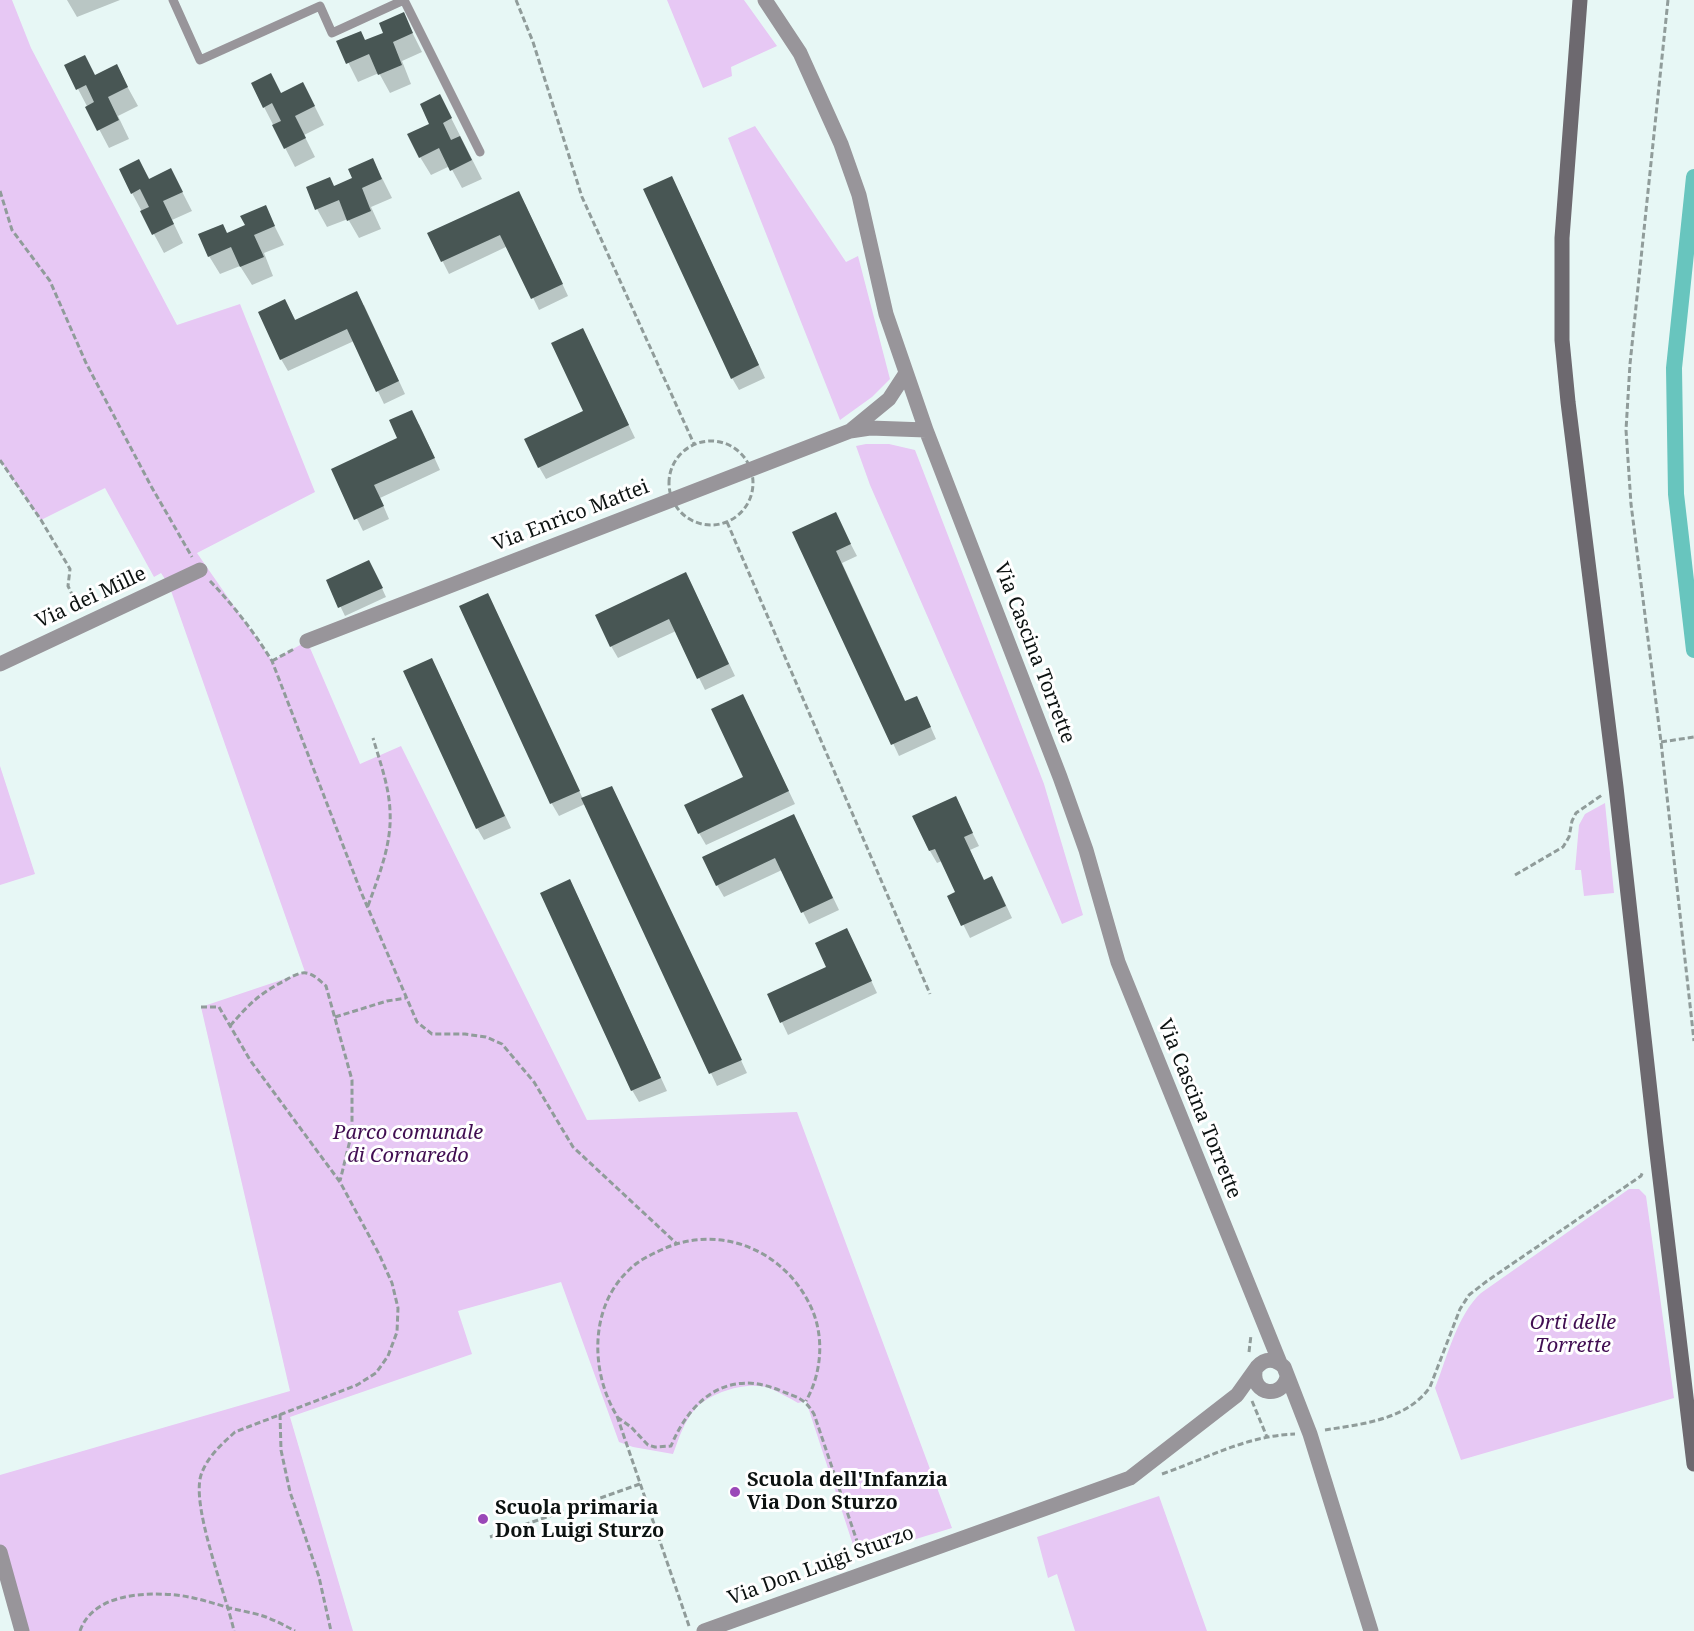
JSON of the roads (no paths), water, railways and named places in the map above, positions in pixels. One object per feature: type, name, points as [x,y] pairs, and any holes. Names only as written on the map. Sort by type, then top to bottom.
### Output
[{"type":"main road","points":[[1580,0],[1562,238],[1562,340],[1694,1464]]},
{"type":"street","name":"Via Cascina Torrette","points":[[765,0],[800,53],[841,144],[859,195],[886,314],[906,374],[1060,777],[1086,850],[1118,962],[1310,1434],[1371,1631]]},
{"type":"street","name":"Via Enrico Mattei","points":[[850,430],[889,399],[906,374]]},
{"type":"street","name":"Via Enrico Mattei","points":[[307,641],[850,430],[870,428],[926,430]]},
{"type":"street","name":"Via dei Mille","points":[[0,664],[200,570]]},
{"type":"street","name":"Via Cascina Torrette","points":[[1258,1367],[1264,1324]]},
{"type":"street","points":[[1268,1391],[1283,1386],[1283,1370],[1271,1360],[1258,1367],[1256,1383],[1268,1391],[1301,1410]]},
{"type":"street","name":"Via Don Luigi Sturzo","points":[[704,1631],[1130,1478],[1238,1395],[1258,1367]]},
{"type":"street","name":"Via Don Luigi Sturzo","points":[[1238,1395],[1268,1391]]},
{"type":"street","points":[[0,1552],[22,1631]]},
{"type":"lane","points":[[172,0],[200,60],[320,6],[332,33],[404,0],[480,152]]},
{"type":"waterway","points":[[1694,177],[1674,368],[1676,494],[1694,650]]},
{"type":"place","name":"Scuola dell'Infanzia Via Don Sturzo","points":[[735,1492]]},
{"type":"place","name":"Scuola primaria Don Luigi Sturzo","points":[[483,1519]]},
{"type":"park label","name":"Parco comunale di Cornaredo","points":[[408,1144]]},
{"type":"park label","name":"Orti delle Torrette","points":[[1573,1334]]}]
